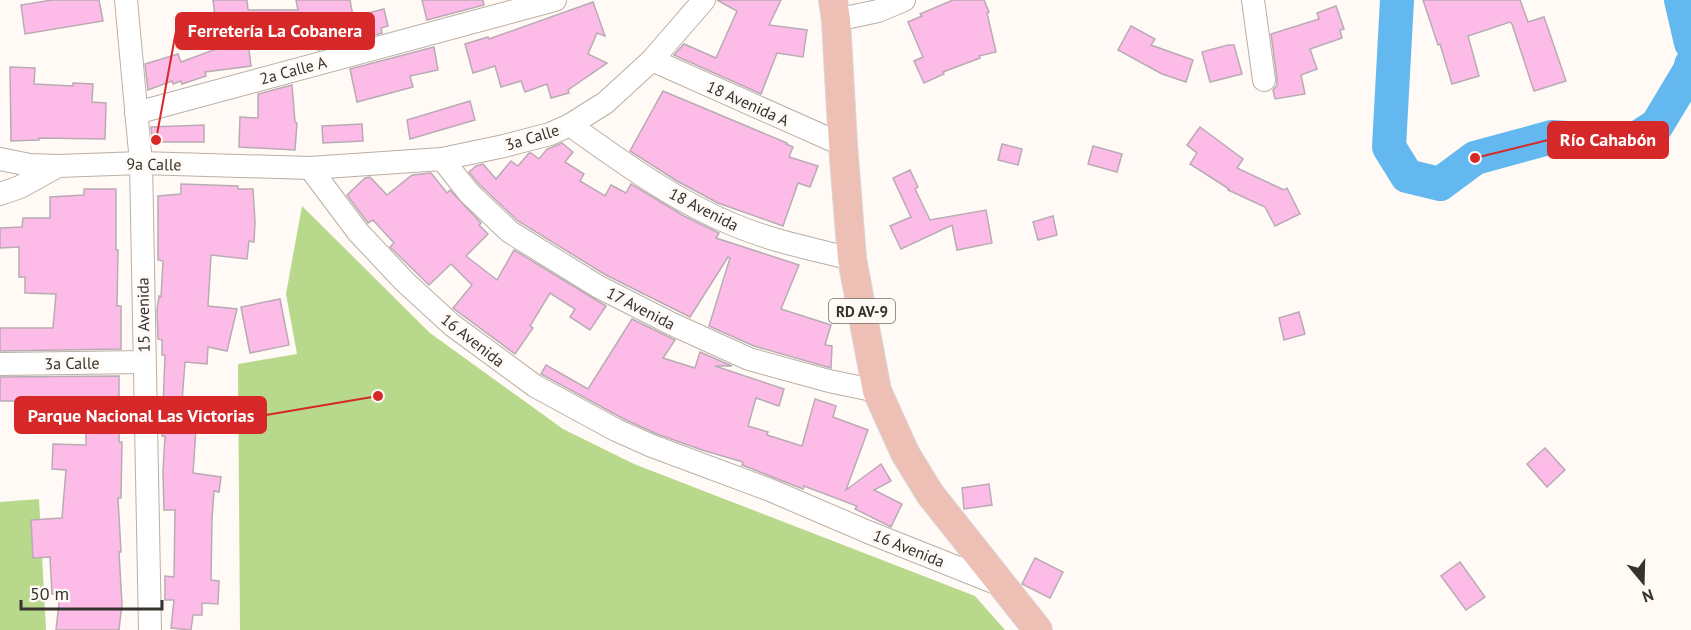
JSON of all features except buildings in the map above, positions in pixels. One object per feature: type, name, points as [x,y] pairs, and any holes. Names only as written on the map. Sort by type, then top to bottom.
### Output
[{"type":"main road","name":"16 Avenida","points":[[835,10],[852,259],[877,392],[905,453],[930,494],[1001,585]]},
{"type":"main road","points":[[1001,585],[1038,630]]},
{"type":"street","name":"15 Avenida","points":[[126,0],[141,164],[150,630]]},
{"type":"street","name":"2a Calle A","points":[[136,113],[555,0]]},
{"type":"street","name":"3a Calle","points":[[310,168],[442,159],[550,134],[570,125],[605,103],[652,60],[704,0]]},
{"type":"street","points":[[835,10],[878,11],[904,0]]},
{"type":"street","points":[[1253,0],[1264,80]]},
{"type":"street","name":"18 Avenida A","points":[[652,60],[843,145]]},
{"type":"street","name":"18 Avenida","points":[[570,125],[660,186],[715,217],[763,236],[852,259]]},
{"type":"street","name":"9a Calle","points":[[0,159],[30,165],[58,166],[141,164],[310,168]]},
{"type":"street","name":"17 Avenida","points":[[442,159],[469,193],[510,232],[599,287],[749,359],[877,392]]},
{"type":"street","points":[[0,194],[58,166]]},
{"type":"street","name":"16 Avenida","points":[[310,168],[358,232],[405,282],[452,325],[535,386],[616,430],[652,446],[770,490],[1001,585]]},
{"type":"street","name":"3a Calle","points":[[0,364],[144,362]]},
{"type":"green space","points":[[302,206],[430,333],[563,429],[634,464],[975,596],[1005,630],[240,630],[238,364],[297,354],[286,294]]},
{"type":"green space","points":[[39,499],[46,630],[0,630],[0,502]]},
{"type":"waterway","points":[[1397,0],[1389,147],[1407,176],[1440,184],[1475,158],[1552,137],[1631,142],[1657,125],[1691,65]]},
{"type":"waterway","points":[[1681,0],[1691,43]]},
{"type":"place","name":"Ferretería La Cobanera","points":[[156,140]]},
{"type":"place","name":"Río Cahabón","points":[[1475,158]]},
{"type":"place","name":"Parque Nacional Las Victorias","points":[[378,396]]}]
